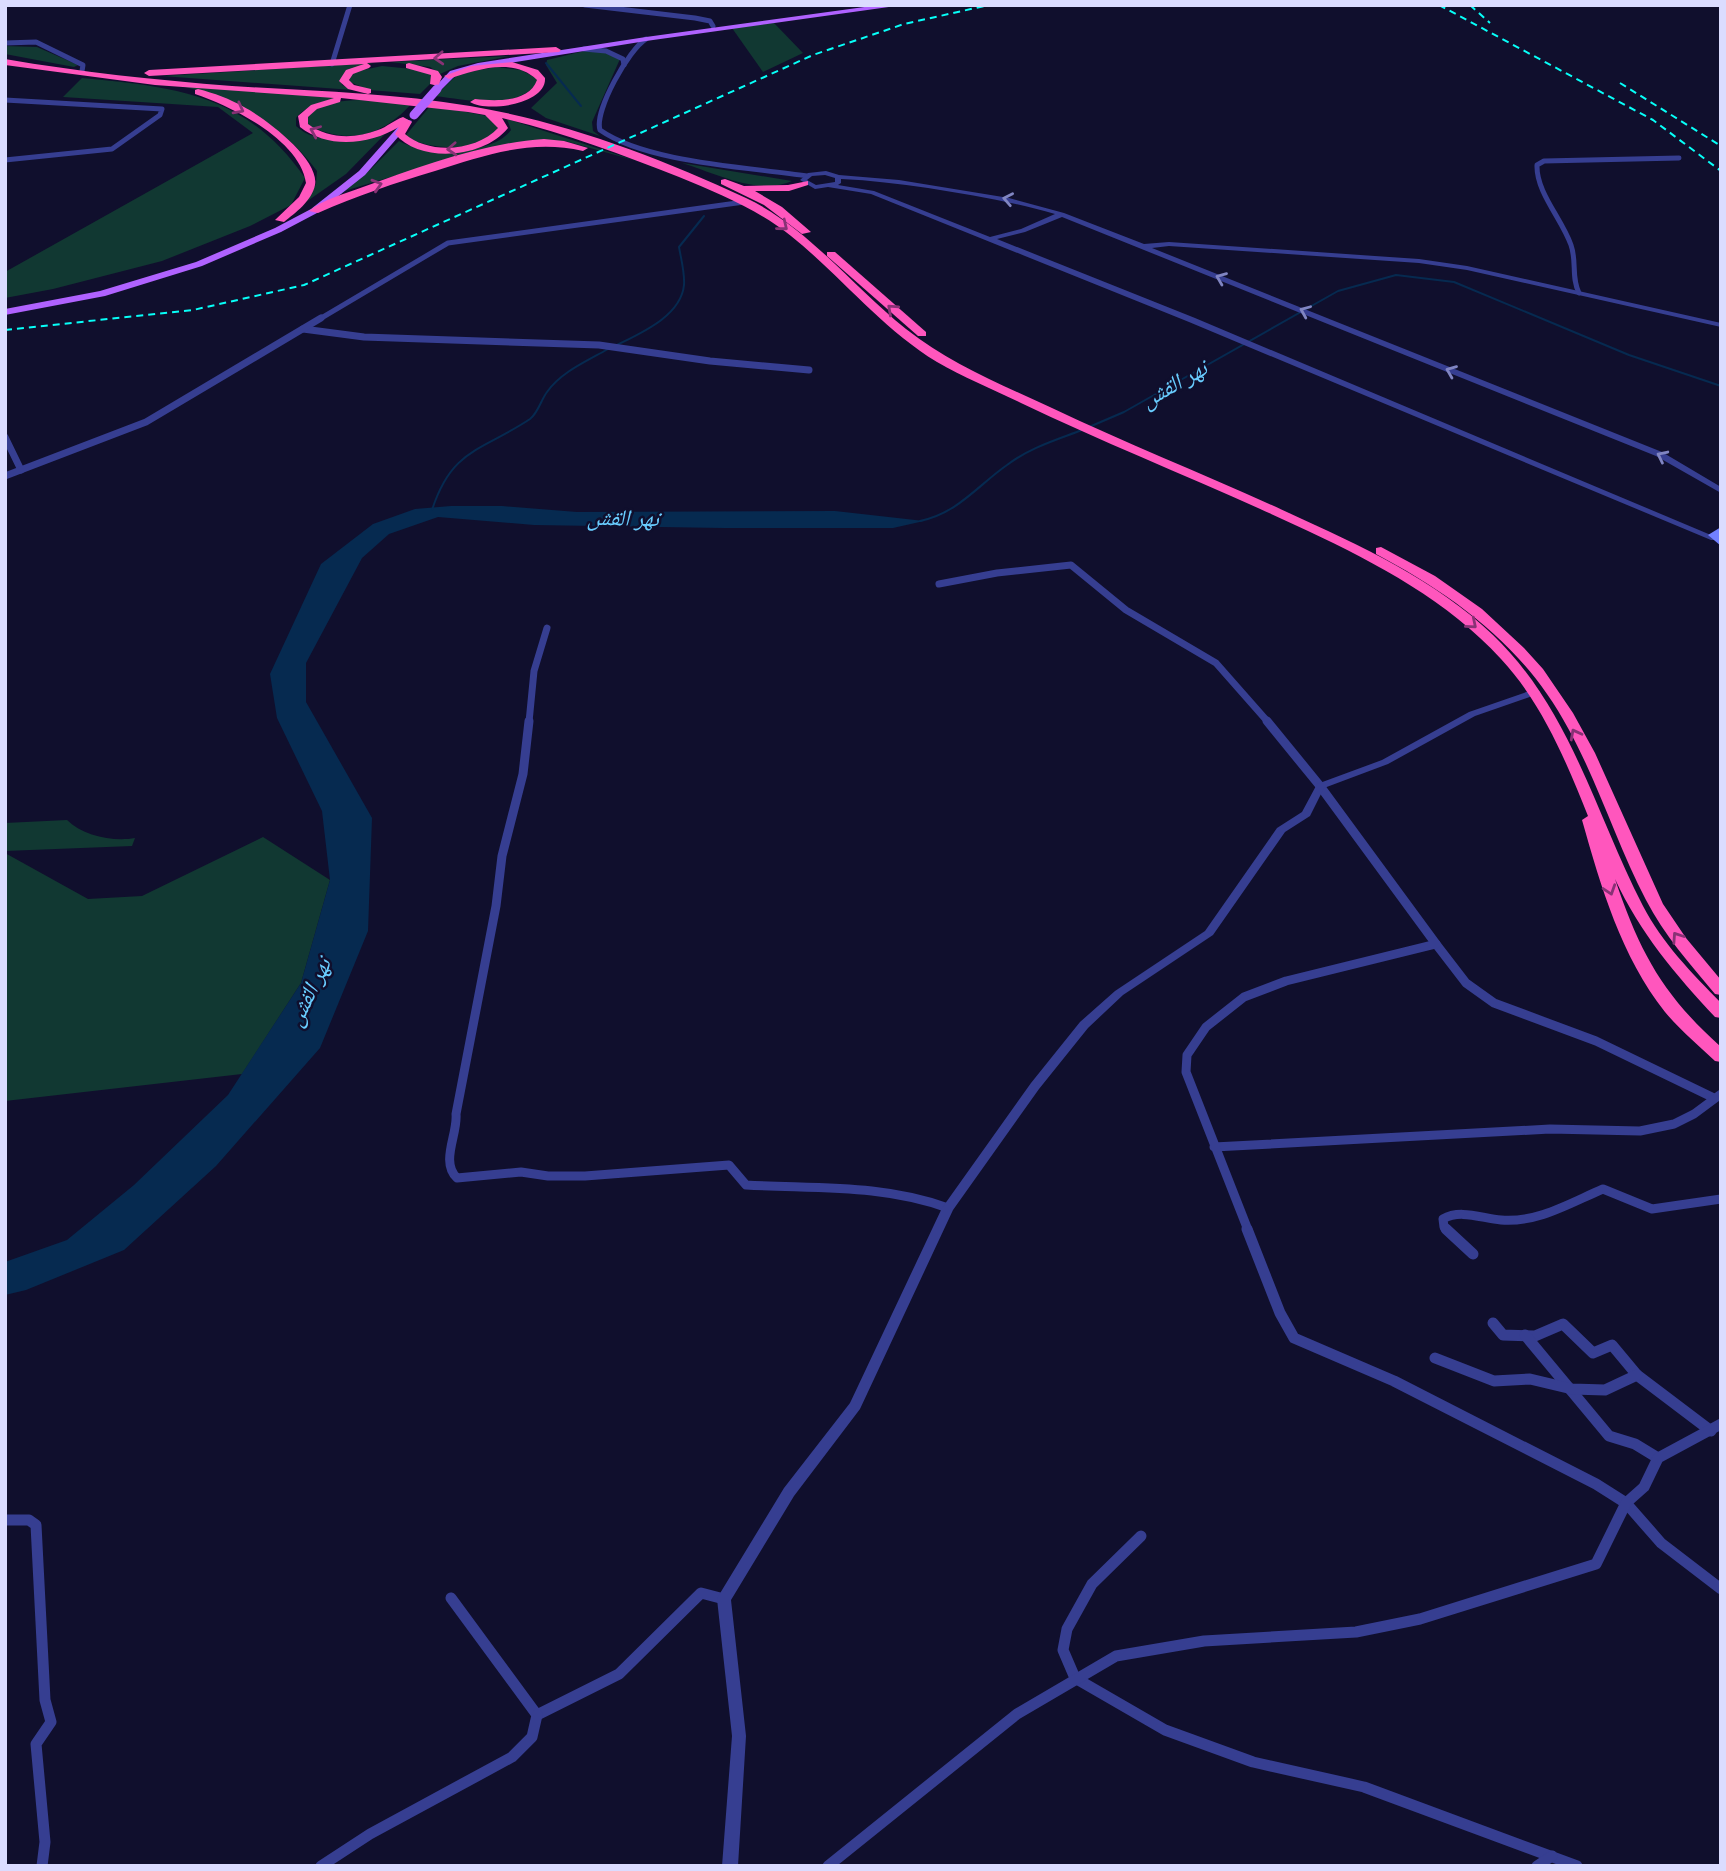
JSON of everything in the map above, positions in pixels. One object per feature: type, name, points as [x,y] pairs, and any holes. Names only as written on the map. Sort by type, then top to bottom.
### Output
[{"type":"highway","points":[[82,71],[168,73],[559,51]]},
{"type":"highway","points":[[553,124],[531,114],[528,108],[552,83],[541,62],[559,51]]},
{"type":"highway","points":[[5,57],[82,71],[394,95],[434,90],[483,103],[506,102],[532,94],[543,83],[535,72],[505,65],[474,68],[449,76]]},
{"type":"highway","points":[[5,62],[84,76],[378,98],[477,110],[548,128],[640,158],[744,202],[772,217],[802,241],[887,322],[941,359],[1042,409],[1351,535],[1418,570],[1466,602],[1522,653],[1555,696],[1594,769],[1658,909],[1685,950],[1721,989]]},
{"type":"highway","points":[[394,95],[354,89],[345,83],[344,79],[349,72],[361,67],[393,64],[429,70],[437,77],[434,90]]},
{"type":"highway","points":[[126,80],[180,88],[220,100],[258,121],[296,154],[309,169],[311,181],[298,204],[280,220]]},
{"type":"highway","points":[[434,90],[482,106],[553,124],[739,187],[782,211],[912,327],[947,352],[1371,556],[1434,594],[1474,625],[1500,650],[1535,692],[1569,754],[1638,911],[1671,958],[1721,1013]]},
{"type":"highway","points":[[378,98],[327,103],[310,110],[303,116],[302,122],[305,128],[317,134],[346,138],[379,133],[408,118]]},
{"type":"highway","points":[[408,118],[401,134],[409,143],[437,149],[469,147],[493,139],[503,128],[496,116],[477,110]]},
{"type":"highway","points":[[314,211],[363,189],[505,147],[540,143],[578,146],[696,181]]},
{"type":"highway","points":[[739,187],[775,190],[807,181]]},
{"type":"highway","points":[[782,211],[785,200],[807,181]]},
{"type":"highway","points":[[1569,754],[1614,903],[1642,964],[1671,1008],[1721,1057]]},
{"type":"main road","points":[[5,306],[121,282],[206,254],[280,220],[332,189],[351,174],[449,76],[478,66],[775,16],[879,5]]},
{"type":"main road","points":[[434,90],[444,75],[461,67],[646,38],[899,5]]},
{"type":"main road","points":[[614,43],[618,55]]},
{"type":"main road","points":[[5,313],[102,294],[200,264],[278,230],[314,211],[362,173],[408,118]]},
{"type":"street","points":[[332,64],[349,5]]},
{"type":"street","points":[[585,5],[695,18],[710,21],[713,26]]},
{"type":"street","points":[[646,38],[634,46],[598,124],[599,129],[608,136],[667,155],[872,192],[1718,537]]},
{"type":"street","points":[[5,43],[36,42],[83,65],[82,71]]},
{"type":"street","points":[[580,50],[606,51],[618,55],[624,65]]},
{"type":"street","points":[[5,100],[162,109],[160,116],[112,149],[5,160]]},
{"type":"street","points":[[1579,293],[1571,274],[1574,255],[1559,217],[1542,195],[1535,178],[1537,165],[1544,161],[1679,158]]},
{"type":"street","points":[[807,181],[821,173],[838,177],[859,177],[1016,200],[1062,214],[1659,454],[1721,491]]},
{"type":"street","points":[[831,186],[838,183],[838,177]]},
{"type":"street","points":[[5,476],[146,422],[448,243],[744,202]]},
{"type":"street","points":[[989,239],[1023,231],[1062,214]]},
{"type":"street","points":[[1143,246],[1169,244],[1419,261],[1467,268],[1721,325]]},
{"type":"street","points":[[303,329],[364,337],[599,345],[710,361],[810,370]]},
{"type":"street","points":[[5,437],[21,470]]},
{"type":"street","points":[[939,584],[998,573],[1071,565],[1126,610],[1216,663],[1245,694],[1320,786],[1466,983],[1494,1003],[1596,1041],[1717,1096],[1689,1117],[1656,1129],[1602,1132],[1550,1129],[1214,1147]]},
{"type":"street","points":[[547,628],[534,671],[523,774],[502,856],[496,906],[456,1114],[457,1125],[449,1158],[453,1175],[457,1178],[521,1172],[548,1176],[585,1176],[729,1165],[746,1185],[781,1188],[858,1187],[922,1197],[948,1208]]},
{"type":"street","points":[[730,1866],[739,1735],[724,1599],[789,1492],[855,1406],[948,1208],[1035,1086],[1084,1025],[1119,993],[1209,933],[1281,830],[1306,814],[1320,786],[1385,762],[1472,714],[1535,692]]},
{"type":"street","points":[[1436,944],[1286,981],[1244,997],[1206,1027],[1187,1055],[1186,1072],[1280,1313],[1294,1338],[1460,1413],[1596,1484],[1626,1503],[1661,1543],[1721,1589]]},
{"type":"street","points":[[1473,1254],[1444,1227],[1443,1219],[1453,1213],[1503,1220],[1536,1218],[1603,1189],[1652,1209],[1721,1199]]},
{"type":"street","points":[[828,1866],[1017,1714],[1116,1656],[1204,1641],[1356,1632],[1420,1619],[1596,1564],[1626,1503],[1644,1487],[1658,1458],[1716,1427],[1637,1375],[1612,1345],[1593,1353],[1563,1324],[1535,1336],[1503,1335],[1493,1323]]},
{"type":"street","points":[[1525,1335],[1609,1436],[1635,1444],[1658,1458]]},
{"type":"street","points":[[1435,1358],[1494,1381],[1530,1379],[1572,1389],[1605,1390],[1637,1375]]},
{"type":"street","points":[[5,1520],[29,1520],[36,1525],[45,1700],[51,1722],[36,1744],[45,1842],[42,1866]]},
{"type":"street","points":[[1141,1536],[1092,1584],[1067,1629],[1063,1650],[1075,1678],[1165,1730],[1253,1762],[1364,1787],[1577,1866]]},
{"type":"street","points":[[537,1715],[619,1674],[701,1593],[724,1599]]},
{"type":"street","points":[[321,1866],[370,1834],[512,1758],[532,1737],[537,1715],[451,1598]]},
{"type":"street","points":[[1539,1865],[1552,1856]]},
{"type":"green space","points":[[774,23],[803,53],[763,72],[732,28]]},
{"type":"green space","points":[[5,46],[37,47],[78,65],[74,67],[5,54]]},
{"type":"green space","points":[[588,50],[603,52],[620,59],[592,122],[593,131],[600,136],[546,118],[531,108],[557,83],[546,65],[547,60]]},
{"type":"green space","points":[[510,56],[458,66],[440,74],[430,67],[391,62]]},
{"type":"green space","points":[[373,63],[361,66],[341,80],[342,85],[353,90],[162,76]]},
{"type":"green space","points":[[382,66],[422,70],[431,75],[433,81],[420,94],[369,90],[350,82],[354,72]]},
{"type":"green space","points":[[496,67],[521,70],[536,78],[538,83],[528,92],[516,97],[490,102],[435,96],[458,74]]},
{"type":"green space","points":[[82,78],[179,91],[234,112],[259,128],[283,150],[305,178],[291,205],[250,226],[162,261],[53,289],[5,298],[5,272],[253,133],[218,107],[63,97]]},
{"type":"green space","points":[[175,85],[342,98],[305,109],[296,118],[296,126],[305,133],[328,139],[387,132],[346,174],[306,202],[316,184],[317,171],[288,139],[254,114],[236,105],[217,96]]},
{"type":"green space","points":[[360,100],[412,103],[388,124],[363,134],[335,134],[305,124],[308,114],[320,107]]},
{"type":"green space","points":[[431,105],[492,117],[497,121],[498,130],[486,141],[468,146],[433,146],[413,140],[406,135]]},
{"type":"green space","points":[[507,119],[637,161],[565,141],[528,141],[477,151],[341,192],[370,170],[399,141],[410,146],[441,151],[474,149],[502,139],[511,130]]},
{"type":"green space","points":[[682,163],[792,181],[779,185],[751,185]]},
{"type":"green space","points":[[67,820],[90,834],[118,839],[135,838],[132,846],[5,851],[5,823]]},
{"type":"green space","points":[[263,837],[330,880],[301,983],[242,1074],[5,1101],[5,853],[88,899],[142,896]]},
{"type":"water","points":[[502,506],[577,512],[835,511],[924,521],[893,528],[724,528],[534,525],[438,517],[389,534],[362,558],[306,663],[306,702],[372,818],[368,931],[320,1048],[216,1166],[124,1250],[26,1290],[5,1295],[5,1262],[67,1240],[134,1185],[228,1095],[301,983],[330,880],[322,811],[277,718],[270,674],[321,564],[373,524],[415,509]]},
{"type":"waterway","points":[[546,63],[581,106]]},
{"type":"waterway","points":[[617,345],[658,322],[676,306],[684,285],[679,247],[704,216]]},
{"type":"waterway","name":"نهر القش","points":[[1089,427],[1124,412],[1338,291],[1396,275],[1454,282],[1629,355],[1721,386]]},
{"type":"waterway","points":[[432,510],[440,490],[459,462],[530,419],[559,379],[608,349]]},
{"type":"waterway","name":"نهر القش","points":[[920,521],[945,512],[967,498],[1015,459],[1082,430]]},
{"type":"railway","points":[[5,330],[193,310],[304,285],[813,55],[904,24],[989,5]]},
{"type":"railway","points":[[1439,5],[1653,120],[1721,171]]},
{"type":"railway","points":[[1470,5],[1490,23]]},
{"type":"railway","points":[[1620,83],[1721,146]]}]
